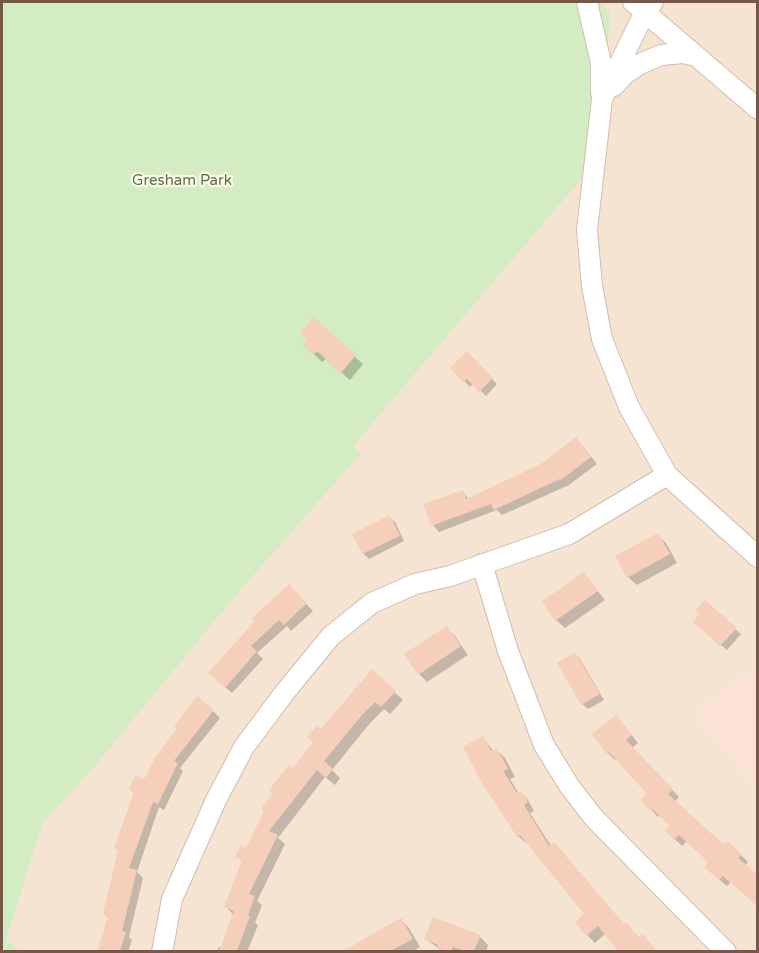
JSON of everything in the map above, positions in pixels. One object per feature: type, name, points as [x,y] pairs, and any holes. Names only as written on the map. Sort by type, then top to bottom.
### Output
[{"type":"street","points":[[586,2],[601,63],[602,99],[587,230],[592,286],[605,349],[629,406],[667,475],[758,557]]},
{"type":"street","points":[[602,99],[644,5],[696,56],[758,110]]},
{"type":"street","points":[[602,99],[625,74],[640,64],[662,55],[683,53],[696,56]]},
{"type":"street","points":[[162,951],[172,899],[216,800],[244,747],[285,692],[332,636],[372,603],[415,584],[450,576],[568,534],[667,475]]},
{"type":"street","points":[[482,564],[508,651],[544,745],[570,787],[594,818],[726,951]]},
{"type":"shaded area","points":[[599,2],[757,2],[757,667],[696,714],[757,785],[757,951],[3,952],[49,800],[610,13]]},
{"type":"shaded area","points":[[757,667],[757,785],[696,714]]},
{"type":"green space","name":"Gresham Park","points":[[2,2],[599,2],[610,12],[600,157],[353,446],[361,453],[237,594],[88,774],[43,822],[6,941],[22,951],[2,951]]},
{"type":"building","points":[[314,317],[356,355],[341,373],[317,351],[313,355],[303,345],[307,340],[300,333]]},
{"type":"building","points":[[467,351],[493,378],[479,392],[467,379],[463,382],[450,368]]},
{"type":"building","points":[[576,437],[591,457],[561,480],[494,510],[491,504],[431,526],[423,504],[463,490],[466,499],[541,464]]},
{"type":"building","points":[[390,515],[400,536],[362,554],[352,534]]},
{"type":"building","points":[[658,533],[670,554],[627,578],[615,556]]},
{"type":"building","points":[[584,572],[598,591],[555,621],[542,601]]},
{"type":"building","points":[[289,584],[307,603],[284,625],[279,620],[251,646],[257,651],[225,688],[208,673],[254,622],[251,619]]},
{"type":"building","points":[[705,600],[737,628],[720,646],[693,622],[699,614],[695,611]]},
{"type":"building","points":[[447,626],[461,646],[418,675],[404,654]]},
{"type":"building","points":[[575,652],[600,694],[581,705],[557,663]]},
{"type":"building","points":[[372,669],[396,691],[381,707],[375,702],[362,715],[324,761],[333,769],[326,778],[317,770],[269,831],[278,835],[249,894],[255,896],[237,951],[219,951],[234,911],[224,907],[242,860],[235,857],[241,845],[246,848],[264,811],[261,809],[273,793],[269,790],[289,765],[293,768],[313,742],[307,737],[317,725],[321,729]]},
{"type":"building","points":[[197,696],[214,710],[174,761],[178,763],[158,804],[153,802],[129,868],[137,870],[122,931],[126,932],[120,951],[98,951],[108,916],[103,914],[118,850],[114,848],[134,792],[128,790],[136,775],[144,779],[155,758],[177,728],[174,726]]},
{"type":"building","points":[[616,715],[632,735],[626,740],[673,789],[668,794],[723,844],[727,841],[742,854],[738,858],[758,875],[758,907],[723,876],[719,880],[704,867],[708,862],[679,835],[674,840],[665,831],[670,825],[652,809],[650,811],[640,800],[647,794],[609,752],[607,754],[592,734]]},
{"type":"building","points":[[483,736],[491,751],[497,748],[508,769],[503,771],[517,793],[521,791],[528,802],[524,805],[549,846],[554,842],[624,924],[627,922],[638,938],[643,934],[656,951],[618,951],[598,926],[586,936],[575,922],[584,914],[520,835],[517,837],[482,783],[463,747]]},
{"type":"building","points":[[433,917],[481,935],[474,951],[453,947],[451,951],[446,951],[424,939]]},
{"type":"building","points":[[401,918],[413,939],[390,951],[343,951]]}]
